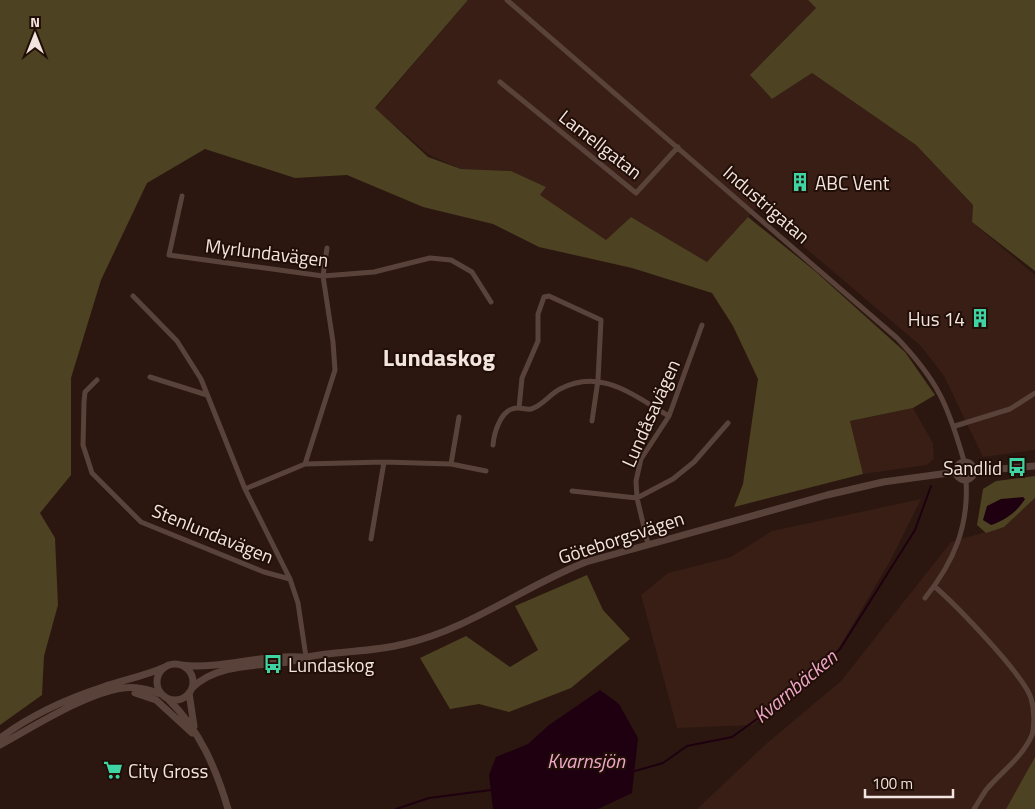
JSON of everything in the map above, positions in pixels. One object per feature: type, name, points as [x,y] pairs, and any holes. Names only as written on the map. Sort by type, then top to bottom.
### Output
[{"type":"street","name":"Industrigatan","points":[[507,0],[897,338],[923,365],[936,385],[955,426],[964,462]]},
{"type":"street","name":"Lamellgatan","points":[[500,82],[636,193],[678,147]]},
{"type":"street","name":"Myrlundavägen","points":[[182,196],[169,255],[323,276],[374,272],[430,258],[451,260],[472,272],[491,302]]},
{"type":"street","points":[[305,464],[335,370],[334,342],[323,276],[327,248]]},
{"type":"street","points":[[133,296],[177,341],[201,379],[245,489],[290,579],[298,603],[306,657]]},
{"type":"street","points":[[519,408],[522,378],[538,341],[539,305],[546,296],[561,300],[601,320],[598,380],[592,422]]},
{"type":"street","name":"Lundåsavägen","points":[[648,544],[637,498],[636,481],[641,459],[669,416],[702,325]]},
{"type":"street","points":[[150,377],[208,395]]},
{"type":"street","name":"Stenlundavägen","points":[[96,380],[85,392],[84,402],[83,445],[92,473],[141,522],[264,572],[290,579]]},
{"type":"street","points":[[492,444],[494,434],[506,412],[519,408],[532,408],[559,389],[578,383],[598,380],[618,386],[669,416]]},
{"type":"street","points":[[955,426],[1010,409],[1035,393]]},
{"type":"street","points":[[451,464],[459,417]]},
{"type":"street","points":[[572,491],[637,498],[673,479],[694,462],[728,423]]},
{"type":"street","points":[[371,539],[384,462]]},
{"type":"street","points":[[245,489],[305,464],[384,462],[451,464],[486,471]]},
{"type":"street","points":[[964,462],[972,464],[975,471],[972,477],[966,480],[959,478],[956,472],[958,465],[964,462]]},
{"type":"street","points":[[975,471],[1035,466]]},
{"type":"street","name":"Göteborgsvägen","points":[[181,665],[197,667],[290,656],[306,657],[386,648],[438,634],[475,618],[566,569],[648,544],[883,482],[956,472]]},
{"type":"street","points":[[925,598],[946,567],[962,532],[967,513],[966,480]]},
{"type":"street","points":[[934,586],[1020,678],[1031,697],[1033,733],[1013,764],[986,790],[974,809]]},
{"type":"street","name":"Göteborgsvägen","points":[[191,690],[201,680],[219,672],[291,662],[306,657]]},
{"type":"street","points":[[0,738],[32,715],[100,688],[173,664],[181,665],[190,673],[194,729]]},
{"type":"street","points":[[161,694],[157,680],[165,668]]},
{"type":"street","points":[[0,745],[79,704],[108,693],[131,688],[161,694],[168,699],[194,729],[218,777],[228,809]]},
{"type":"street","points":[[168,699],[182,699],[191,690]]},
{"type":"street","points":[[108,693],[130,692],[151,697],[164,706],[200,741]]},
{"type":"street","points":[[23,733],[26,724],[68,701]]},
{"type":"street","points":[[10,730],[23,733]]},
{"type":"shaded area","points":[[0,0],[468,0],[375,108],[428,157],[461,169],[511,171],[546,187],[540,195],[606,240],[631,217],[707,262],[748,217],[815,271],[905,352],[935,395],[913,408],[850,421],[863,474],[734,507],[743,484],[758,379],[733,326],[712,293],[632,268],[539,247],[493,224],[423,207],[347,175],[295,178],[205,149],[147,183],[101,280],[71,378],[71,475],[40,513],[55,538],[58,605],[44,656],[42,695],[0,725]]},
{"type":"shaded area","points":[[468,0],[808,0],[816,8],[750,75],[772,99],[812,73],[916,145],[973,205],[972,222],[1035,275],[1035,450],[983,457],[944,376],[921,346],[757,207],[708,263],[631,217],[606,240],[539,195],[546,187],[511,171],[461,169],[429,155],[375,109]]},
{"type":"shaded area","points":[[808,0],[1035,0],[1035,271],[972,222],[973,205],[916,145],[812,73],[772,99],[750,75],[816,8]]},
{"type":"shaded area","points":[[913,408],[933,443],[934,459],[927,465],[863,474],[850,421]]},
{"type":"shaded area","points":[[1035,476],[1035,498],[1004,527],[986,533],[977,525],[983,489],[996,481]]},
{"type":"shaded area","points":[[1035,498],[1035,757],[1006,809],[697,809],[766,744],[841,681],[951,542],[1003,527]]},
{"type":"shaded area","points":[[921,499],[889,563],[833,658],[753,725],[677,728],[641,595],[668,573],[731,557],[772,531]]},
{"type":"shaded area","points":[[587,575],[603,610],[630,639],[571,688],[509,712],[479,704],[450,709],[420,658],[466,636],[510,667],[538,650],[515,606]]},
{"type":"shaded area","points":[[1035,757],[1035,809],[1006,809]]},
{"type":"water","points":[[1023,497],[1025,499],[1022,504],[1001,521],[991,525],[983,520],[987,506],[1001,499]]},
{"type":"water","name":"Kvarnsjön","points":[[600,690],[619,704],[638,738],[632,793],[598,809],[493,809],[489,775],[496,757],[528,744],[549,725]]},
{"type":"waterway","name":"Kvarnbäcken","points":[[635,771],[663,763],[687,746],[732,737],[771,709],[840,649],[915,530],[931,486]]},
{"type":"waterway","name":"Kvarnbäcken","points":[[396,809],[429,798],[491,790]]},
{"type":"place","name":"ABC Vent","points":[[800,182]]},
{"type":"place","name":"Hus 14","points":[[980,318]]},
{"type":"place","name":"Sandlid","points":[[1017,467]]},
{"type":"place","name":"Lundaskog","points":[[273,664]]},
{"type":"place","name":"City Gross","points":[[113,770]]},
{"type":"district","name":"Lundaskog","points":[[439,357]]}]
